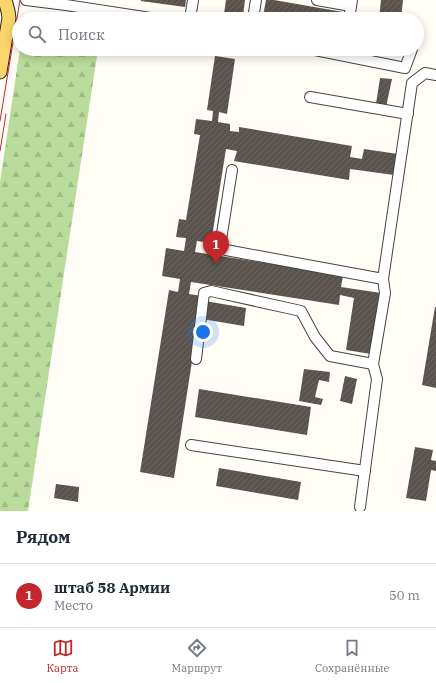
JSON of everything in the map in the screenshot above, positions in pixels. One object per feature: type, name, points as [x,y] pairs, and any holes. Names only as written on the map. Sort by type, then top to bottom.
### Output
[{"type":"main road","points":[[0,72],[9,18],[5,0]]},
{"type":"street","points":[[26,0],[102,5],[130,12]]},
{"type":"street","points":[[191,12],[193,0]]},
{"type":"street","points":[[254,12],[256,0]]},
{"type":"street","points":[[317,0],[352,3]]},
{"type":"street","points":[[358,56],[405,68],[409,56]]},
{"type":"street","points":[[360,507],[377,379],[374,364],[385,293],[383,279],[412,82],[425,73],[436,75]]},
{"type":"street","points":[[310,97],[408,114]]},
{"type":"street","points":[[232,170],[220,246],[226,250],[383,279]]},
{"type":"street","points":[[196,359],[204,293],[211,291],[301,311],[315,337],[330,356],[374,364]]},
{"type":"street","points":[[191,445],[365,471]]},
{"type":"green space","points":[[19,56],[97,56],[28,511],[0,511],[0,182]]},
{"type":"building","points":[[141,0],[186,0],[185,7]]},
{"type":"building","points":[[226,0],[245,0],[244,12],[224,12]]},
{"type":"building","points":[[266,0],[274,0],[343,12],[264,12]]},
{"type":"building","points":[[381,0],[403,0],[402,12],[380,12]]},
{"type":"building","points":[[215,56],[235,59],[227,114],[219,112],[218,122],[230,124],[230,131],[239,132],[239,127],[352,146],[350,157],[362,159],[364,149],[398,154],[394,175],[350,169],[349,180],[234,161],[237,151],[226,149],[211,243],[197,241],[195,252],[343,275],[341,287],[381,293],[371,354],[346,350],[354,298],[340,295],[339,305],[191,282],[189,294],[202,296],[174,478],[140,472],[169,290],[178,292],[180,279],[162,276],[166,248],[184,251],[186,238],[176,237],[179,219],[186,220],[200,135],[194,134],[196,119],[212,121],[213,111],[207,110]]},
{"type":"building","points":[[380,78],[392,79],[386,107],[376,104]]},
{"type":"building","points":[[205,301],[246,308],[244,326],[202,319]]},
{"type":"building","points":[[436,307],[436,388],[422,385]]},
{"type":"building","points":[[304,369],[330,372],[329,382],[319,380],[315,397],[323,399],[321,405],[299,401]]},
{"type":"building","points":[[345,376],[357,379],[352,404],[340,401]]},
{"type":"building","points":[[199,389],[311,407],[307,435],[195,417]]},
{"type":"building","points":[[415,447],[433,450],[431,460],[436,461],[436,471],[431,470],[426,501],[406,498]]},
{"type":"building","points":[[219,468],[301,482],[298,500],[216,486]]},
{"type":"building","points":[[56,484],[79,487],[78,502],[54,498]]},
{"type":"tram line","points":[[18,12],[20,0]]},
{"type":"tram line","points":[[0,121],[12,48]]},
{"type":"tram line","points":[[0,151],[6,114]]},
{"type":"place","name":"штаб 58 Армии","points":[[216,264]]}]
